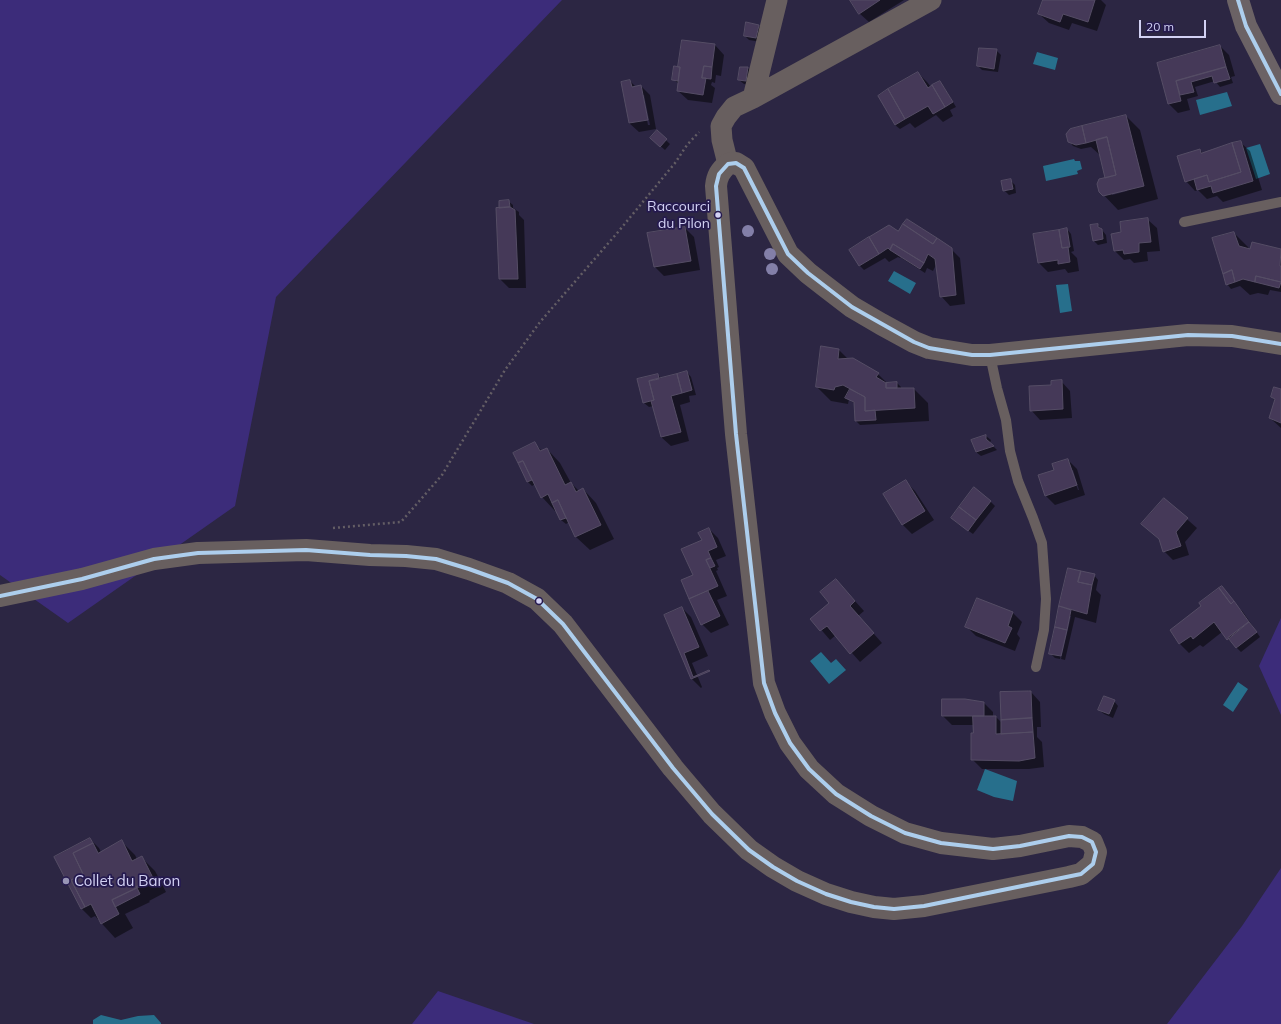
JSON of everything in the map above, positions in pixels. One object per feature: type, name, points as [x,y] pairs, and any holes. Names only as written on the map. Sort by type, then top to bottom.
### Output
[{"type":"main road","points":[[1238,0],[1246,26],[1281,94]]},
{"type":"street","points":[[753,98],[777,0]]},
{"type":"street","points":[[728,164],[722,140],[722,126],[726,117],[734,107],[931,0]]},
{"type":"street","points":[[0,596],[82,579],[154,559],[198,553],[306,550],[436,559],[469,569],[508,583],[537,599],[563,624],[673,768],[712,814],[749,850],[773,867],[797,882],[826,894],[874,907],[894,909],[946,902],[1081,874],[1094,864],[1096,852],[1092,842],[1082,837],[1069,836],[1020,846],[992,849],[941,843],[905,833],[871,816],[836,794],[809,769],[790,743],[775,714],[764,683],[736,434],[716,186],[717,177],[721,170],[728,164],[736,163],[744,168],[788,254],[808,273],[852,307],[914,342],[930,348],[972,356],[1188,335],[1232,336],[1281,344]]},
{"type":"lane","points":[[1184,222],[1281,202]]},
{"type":"lane","points":[[990,355],[996,388],[1006,420],[1010,451],[1018,481],[1042,543],[1046,599],[1044,630],[1036,667]]},
{"type":"path","points":[[330,528],[401,522],[442,475],[505,370],[540,322],[618,232],[687,145],[702,129]]},
{"type":"shaded area","points":[[0,0],[562,0],[276,297],[235,506],[68,623],[0,575]]},
{"type":"shaded area","points":[[1281,618],[1281,715],[1259,666]]},
{"type":"shaded area","points":[[1281,868],[1281,1024],[1167,1024],[1242,926]]},
{"type":"shaded area","points":[[438,991],[534,1024],[412,1024]]},
{"type":"water","points":[[1037,52],[1058,58],[1055,70],[1033,64]]},
{"type":"water","points":[[1227,92],[1232,106],[1200,115],[1196,100]]},
{"type":"water","points":[[1260,144],[1270,174],[1256,179],[1246,148]]},
{"type":"water","points":[[1074,159],[1075,161],[1080,161],[1082,169],[1077,171],[1078,174],[1046,181],[1043,166]]},
{"type":"water","points":[[894,271],[916,283],[910,294],[888,281]]},
{"type":"water","points":[[1068,284],[1072,311],[1060,313],[1056,285]]},
{"type":"water","points":[[821,652],[831,663],[836,659],[846,670],[829,684],[810,661]]},
{"type":"water","points":[[1238,682],[1248,689],[1233,712],[1223,705]]},
{"type":"water","points":[[985,769],[1017,781],[1013,801],[994,797],[977,790]]},
{"type":"water","points":[[101,1015],[121,1020],[138,1016],[154,1015],[161,1024],[93,1024],[93,1020]]},
{"type":"building","points":[[850,0],[880,0],[859,14]]},
{"type":"building","points":[[1043,0],[1095,0],[1088,22],[1063,14],[1060,22],[1038,14]]},
{"type":"building","points":[[746,22],[759,25],[756,38],[744,36]]},
{"type":"building","points":[[682,40],[715,44],[712,67],[704,66],[702,78],[706,78],[703,95],[677,91],[680,67],[678,67]]},
{"type":"building","points":[[1220,45],[1226,67],[1176,81],[1181,101],[1168,104],[1157,63]]},
{"type":"building","points":[[979,48],[997,49],[994,69],[977,66]]},
{"type":"building","points":[[674,66],[680,67],[678,81],[672,80]]},
{"type":"building","points":[[704,66],[712,67],[711,79],[702,78]]},
{"type":"building","points":[[740,67],[748,67],[746,81],[738,80]]},
{"type":"building","points":[[1226,67],[1230,79],[1214,83],[1212,76],[1191,82],[1194,92],[1180,95],[1176,81]]},
{"type":"building","points":[[918,72],[928,88],[932,85],[945,107],[933,114],[928,106],[905,119],[888,89]]},
{"type":"building","points":[[630,80],[632,87],[641,85],[648,120],[629,123],[621,82]]},
{"type":"building","points":[[940,81],[953,102],[945,107],[932,85]]},
{"type":"building","points":[[888,89],[905,119],[895,125],[878,96]]},
{"type":"building","points":[[1126,115],[1144,186],[1103,196],[1099,192],[1097,184],[1099,179],[1116,175],[1107,137],[1086,143],[1082,126]]},
{"type":"building","points":[[1082,126],[1086,143],[1076,145],[1068,142],[1066,134],[1070,129]]},
{"type":"building","points":[[657,130],[667,139],[660,147],[650,138]]},
{"type":"building","points":[[1107,137],[1116,175],[1105,178],[1096,140]]},
{"type":"building","points":[[1241,141],[1253,181],[1213,193],[1211,186],[1197,190],[1194,179],[1207,175],[1209,182],[1241,172],[1232,143]]},
{"type":"building","points":[[1232,143],[1241,172],[1209,182],[1207,175],[1185,182],[1177,156],[1200,149],[1201,153]]},
{"type":"building","points":[[1011,179],[1013,189],[1003,191],[1001,181]]},
{"type":"building","points":[[509,200],[510,207],[499,208],[499,201]]},
{"type":"building","points":[[510,207],[515,210],[518,279],[499,279],[496,208]]},
{"type":"building","points":[[1148,218],[1151,242],[1139,243],[1139,252],[1124,254],[1123,250],[1114,251],[1111,234],[1121,232],[1120,222]]},
{"type":"building","points":[[907,219],[937,238],[933,244],[903,224]]},
{"type":"building","points":[[903,224],[933,244],[937,238],[952,248],[956,295],[940,297],[935,259],[928,254],[924,263],[893,244],[890,250],[888,248],[879,254],[869,237],[889,225],[898,231]]},
{"type":"building","points":[[1098,224],[1098,227],[1102,229],[1103,239],[1093,241],[1090,225]]},
{"type":"building","points":[[685,227],[691,261],[654,267],[647,233]]},
{"type":"building","points":[[1067,228],[1070,247],[1062,248],[1059,230]]},
{"type":"building","points":[[1059,230],[1062,248],[1068,247],[1070,262],[1058,264],[1058,260],[1038,263],[1033,234]]},
{"type":"building","points":[[1234,232],[1239,246],[1250,249],[1252,242],[1281,249],[1281,282],[1256,276],[1255,282],[1243,279],[1235,282],[1232,270],[1223,274],[1212,238]]},
{"type":"building","points":[[869,237],[879,254],[859,266],[849,250]]},
{"type":"building","points":[[893,244],[924,263],[920,269],[890,250]]},
{"type":"building","points":[[1232,270],[1235,282],[1226,285],[1223,274]]},
{"type":"building","points":[[1256,276],[1281,282],[1279,288],[1255,282]]},
{"type":"building","points":[[821,346],[839,349],[838,359],[853,358],[879,373],[876,377],[886,383],[886,388],[914,388],[915,408],[865,411],[865,397],[843,385],[835,387],[834,390],[816,387]]},
{"type":"building","points":[[687,371],[692,390],[682,393],[677,374]]},
{"type":"building","points":[[658,374],[659,379],[649,381],[654,400],[643,403],[637,379]]},
{"type":"building","points":[[677,374],[682,393],[671,396],[681,432],[661,437],[651,401],[654,400],[649,381]]},
{"type":"building","points":[[1062,380],[1063,409],[1030,411],[1029,386],[1051,385],[1051,381]]},
{"type":"building","points":[[897,382],[897,388],[886,388],[886,383]]},
{"type":"building","points":[[1274,387],[1281,389],[1281,423],[1269,418],[1275,399],[1271,397]]},
{"type":"building","points":[[850,389],[865,397],[865,411],[875,410],[876,420],[855,421],[854,402],[845,398]]},
{"type":"building","points":[[986,435],[986,439],[994,446],[976,452],[971,440]]},
{"type":"building","points":[[535,442],[540,451],[547,448],[565,485],[571,482],[576,492],[583,488],[601,525],[575,537],[558,500],[552,503],[548,494],[541,498],[523,461],[518,463],[513,453]]},
{"type":"building","points":[[1068,459],[1077,485],[1045,496],[1038,475],[1054,470],[1052,464]]},
{"type":"building","points":[[523,461],[532,480],[527,482],[518,463]]},
{"type":"building","points":[[906,480],[925,511],[902,525],[883,494]]},
{"type":"building","points":[[974,487],[991,501],[976,520],[959,507]]},
{"type":"building","points":[[1164,498],[1188,518],[1176,532],[1181,546],[1163,552],[1159,539],[1141,524]]},
{"type":"building","points":[[558,500],[566,518],[560,520],[552,503]]},
{"type":"building","points":[[959,507],[976,520],[968,531],[951,518]]},
{"type":"building","points":[[709,528],[717,547],[708,551],[711,558],[706,560],[718,586],[689,599],[681,580],[693,575],[681,549],[702,540],[698,533]]},
{"type":"building","points":[[711,558],[715,566],[710,568],[706,560]]},
{"type":"building","points":[[1068,568],[1081,571],[1078,582],[1092,585],[1087,614],[1059,606]]},
{"type":"building","points":[[1081,571],[1095,574],[1092,585],[1078,582]]},
{"type":"building","points":[[836,579],[855,601],[850,606],[874,633],[850,654],[827,626],[820,631],[810,619],[829,603],[820,592]]},
{"type":"building","points":[[1222,586],[1234,601],[1231,604],[1219,588]]},
{"type":"building","points":[[1219,588],[1231,604],[1234,601],[1249,622],[1227,640],[1214,622],[1193,639],[1191,636],[1179,644],[1170,630],[1201,606],[1199,603]]},
{"type":"building","points":[[708,591],[720,616],[701,625],[689,599]]},
{"type":"building","points":[[977,598],[1013,612],[1008,626],[1012,628],[1005,643],[965,627]]},
{"type":"building","points":[[1059,606],[1071,610],[1067,630],[1055,627]]},
{"type":"building","points":[[682,607],[699,647],[684,653],[693,677],[709,670],[710,671],[691,679],[664,615]]},
{"type":"building","points":[[1249,622],[1257,632],[1236,648],[1228,638]]},
{"type":"building","points":[[1055,627],[1067,630],[1061,656],[1049,654]]},
{"type":"building","points":[[1031,691],[1032,718],[1001,720],[1000,692]]},
{"type":"building","points":[[1104,696],[1115,700],[1109,714],[1098,710]]},
{"type":"building","points":[[942,699],[965,699],[984,702],[984,716],[942,716]]},
{"type":"building","points":[[973,716],[996,716],[996,734],[1033,732],[1035,758],[1019,761],[971,760],[971,733],[973,733]]},
{"type":"building","points":[[1032,718],[1033,732],[1001,734],[1001,720]]},
{"type":"building","points":[[90,838],[93,843],[73,853],[83,874],[71,880],[85,907],[81,909],[54,857]]},
{"type":"building","points":[[122,840],[132,861],[142,856],[153,878],[136,887],[137,888],[112,900],[119,914],[101,924],[91,904],[85,907],[71,880],[83,874],[73,853],[93,843],[98,853]]},
{"type":"building","points":[[153,878],[137,888],[136,887]]},
{"type":"building","points":[[137,888],[140,894],[115,907],[112,900]]},
{"type":"transit line","points":[[1238,0],[1246,26],[1281,94]]},
{"type":"transit line","points":[[0,596],[82,579],[154,559],[198,553],[306,550],[436,559],[469,569],[508,583],[537,599],[563,624],[673,768],[712,814],[749,850],[773,867],[797,881],[826,894],[874,907],[894,909],[924,906],[1081,874],[1093,864],[1096,852],[1092,842],[1082,837],[1069,836],[1020,846],[993,849],[941,843],[905,833],[871,816],[836,794],[809,769],[790,743],[775,713],[764,683],[736,434],[716,186],[719,174],[728,164],[736,163],[744,168],[788,254],[808,273],[852,307],[914,342],[929,348],[972,355],[990,355],[1188,335],[1232,336],[1281,344]]},
{"type":"place","name":"Raccourci du Pilon","points":[[718,215]]},
{"type":"place","name":"Collet du Baron","points":[[66,881]]}]
